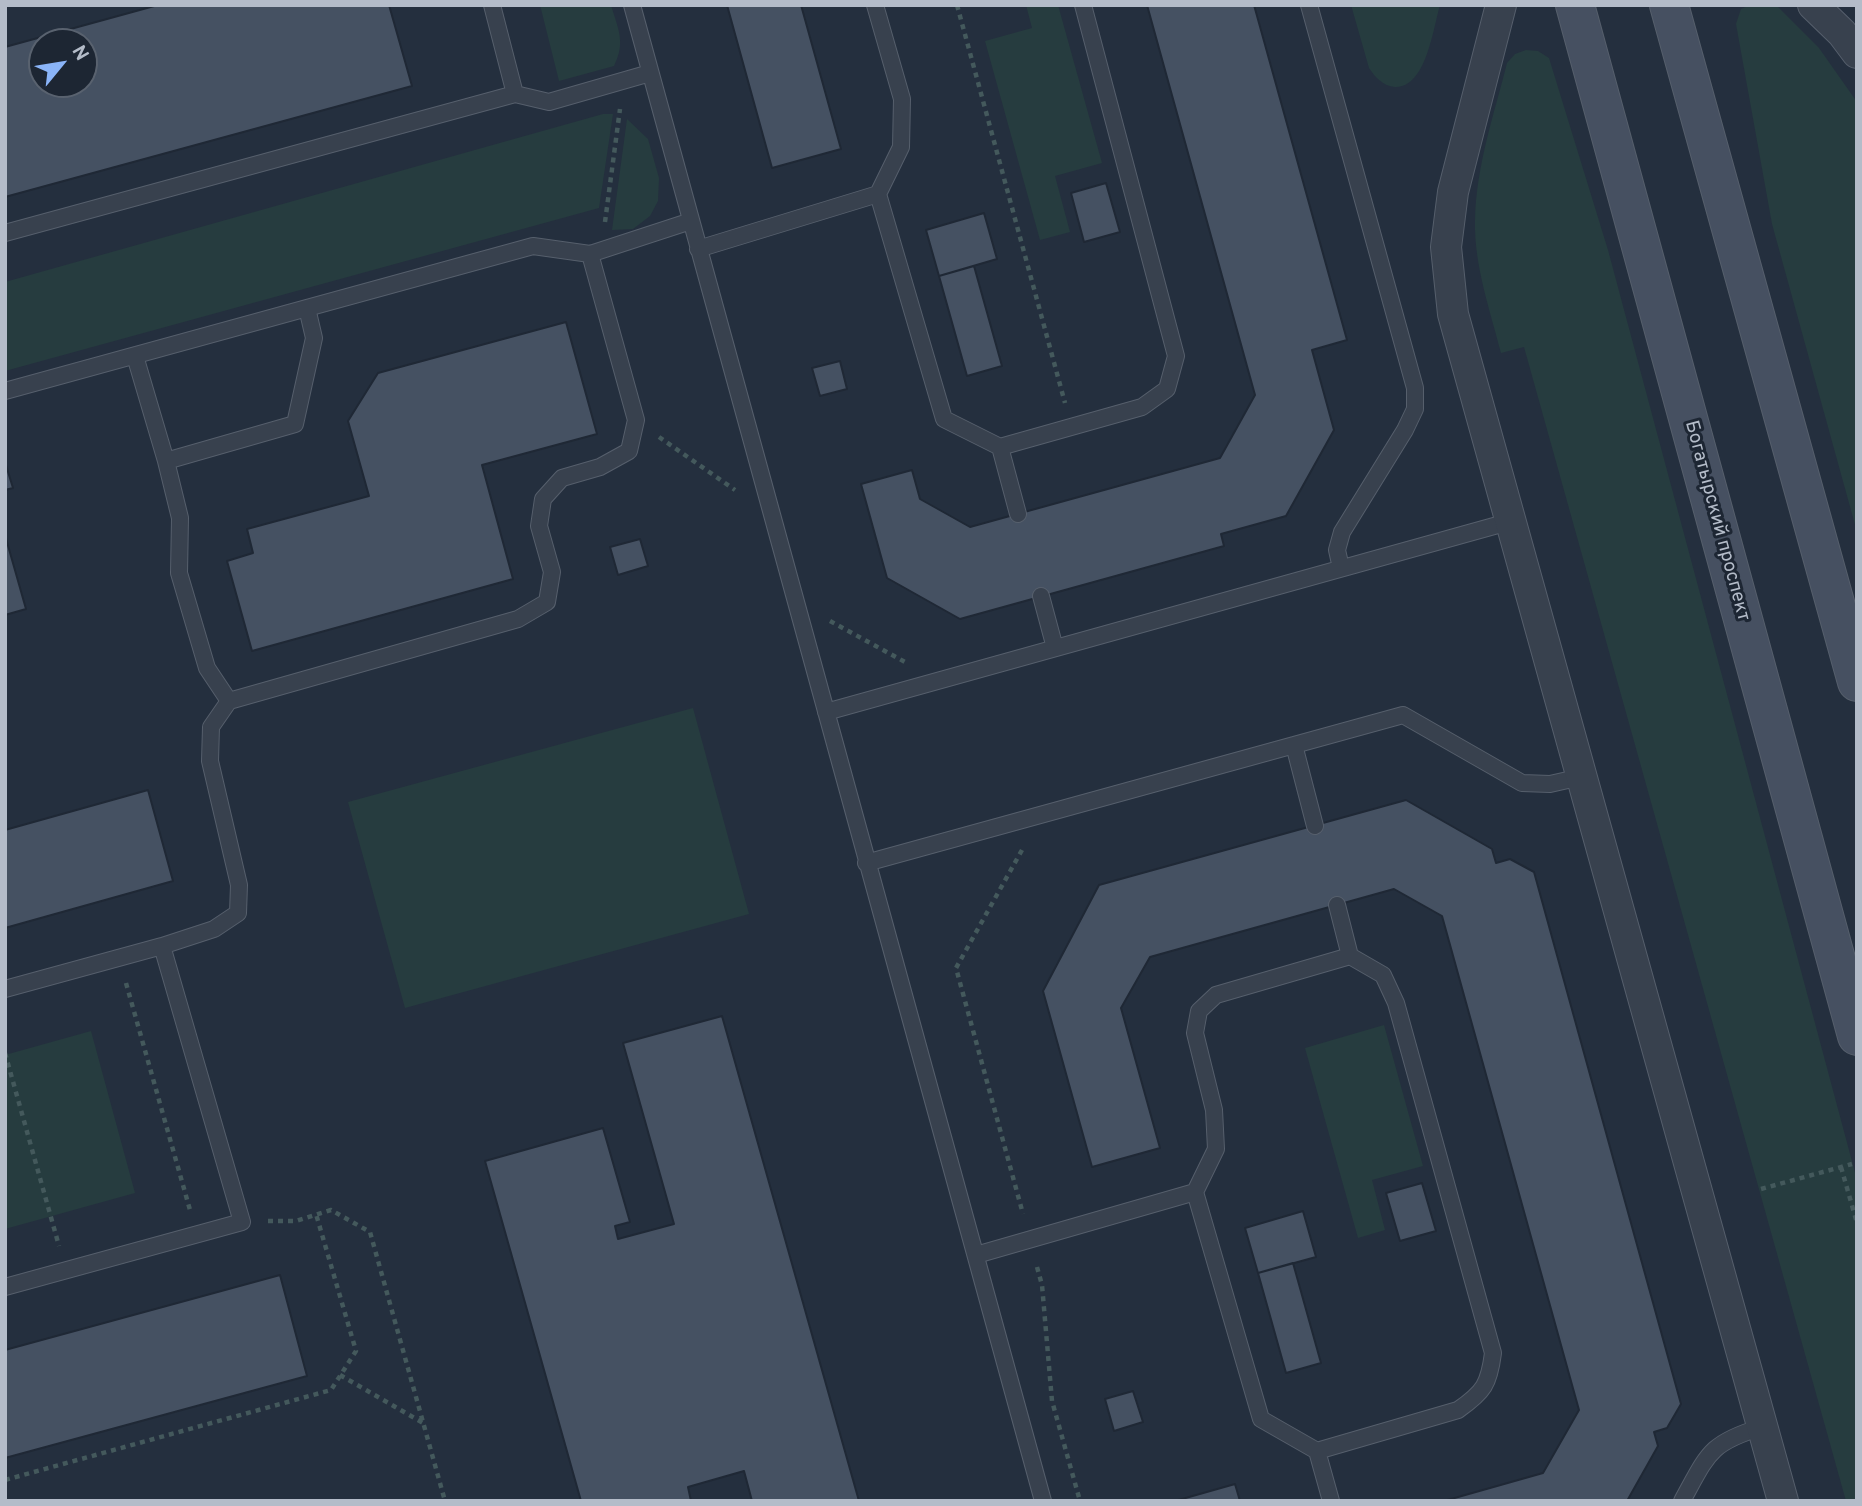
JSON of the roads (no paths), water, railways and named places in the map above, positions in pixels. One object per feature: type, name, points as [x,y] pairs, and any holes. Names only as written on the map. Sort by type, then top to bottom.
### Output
[{"type":"main road","name":"Богатырский проспект","points":[[1575,5],[1857,1036]]},
{"type":"main road","points":[[1669,5],[1857,682]]},
{"type":"street","points":[[1501,5],[1453,192],[1446,247],[1453,314],[1783,1501]]},
{"type":"street","points":[[1813,5],[1842,33],[1857,53]]},
{"type":"lane","points":[[492,5],[515,94]]},
{"type":"lane","points":[[632,5],[1043,1501]]},
{"type":"lane","points":[[875,5],[902,99],[901,147],[878,194],[944,419],[1000,447],[1142,408],[1167,389],[1176,356],[1083,5]]},
{"type":"lane","points":[[1309,5],[1415,388],[1415,409],[1405,430],[1342,531],[1337,550],[1341,568]]},
{"type":"lane","points":[[5,233],[515,94],[549,102],[650,73]]},
{"type":"lane","points":[[698,249],[878,194]]},
{"type":"lane","points":[[5,391],[533,246],[590,254],[691,221]]},
{"type":"lane","points":[[5,989],[214,929],[237,913],[239,885],[210,761],[211,727],[229,701],[519,619],[547,602],[552,572],[539,526],[543,499],[562,478],[600,467],[629,451],[636,420],[590,254]]},
{"type":"lane","points":[[166,461],[295,424],[314,338],[307,308]]},
{"type":"lane","points":[[135,356],[180,518],[179,573],[207,668],[229,701]]},
{"type":"lane","points":[[1000,447],[1018,513]]},
{"type":"lane","points":[[826,712],[1512,521]]},
{"type":"lane","points":[[1041,596],[1055,648]]},
{"type":"lane","points":[[866,863],[1403,715],[1522,783],[1550,784],[1581,777]]},
{"type":"lane","points":[[1293,745],[1315,826]]},
{"type":"lane","points":[[1317,1451],[1458,1410],[1478,1396],[1490,1375],[1493,1353],[1396,1003],[1383,975],[1350,956],[1337,905]]},
{"type":"lane","points":[[5,1287],[243,1222],[162,946]]},
{"type":"lane","points":[[1331,1501],[1317,1451],[1261,1419],[1195,1192],[1216,1149],[1214,1110],[1195,1033],[1199,1011],[1216,995],[1350,956]]},
{"type":"lane","points":[[975,1255],[1195,1192]]},
{"type":"lane","points":[[1682,1501],[1706,1458],[1718,1445],[1734,1435],[1762,1427]]}]
